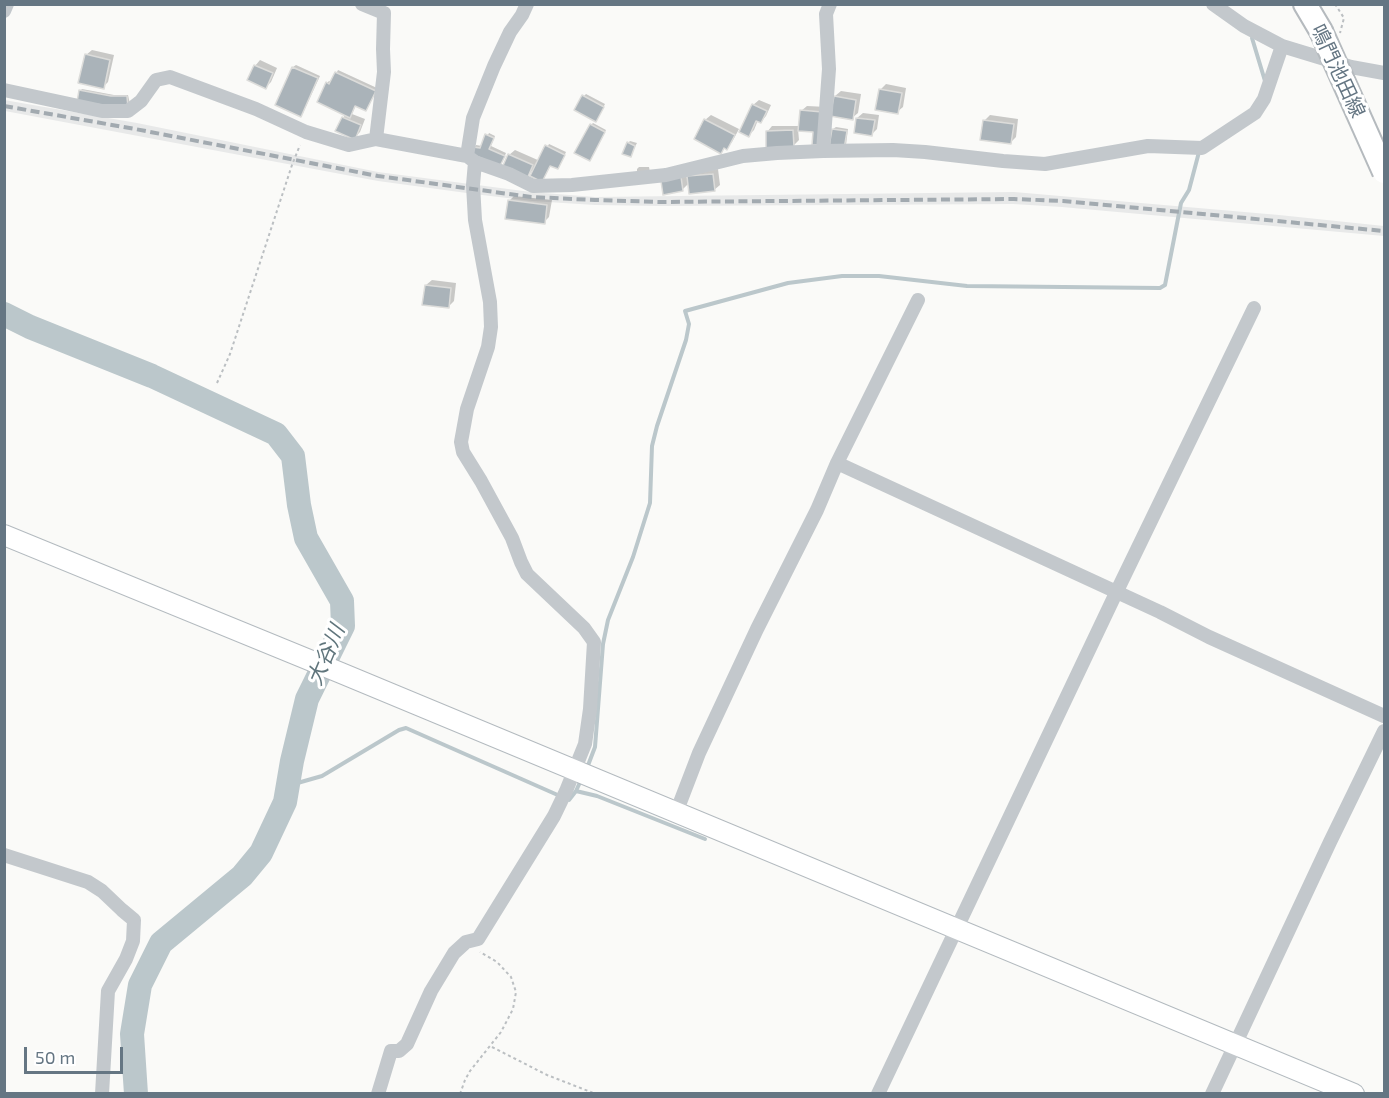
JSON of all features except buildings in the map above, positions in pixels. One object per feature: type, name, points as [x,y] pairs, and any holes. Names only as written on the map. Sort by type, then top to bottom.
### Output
[{"type":"main road","name":"鳴門池田線","points":[[1305,4],[1321,31],[1384,172]]},
{"type":"street","points":[[4,11],[7,4]]},
{"type":"street","points":[[362,4],[384,13],[384,72],[376,139]]},
{"type":"street","points":[[378,1094],[391,1051],[399,1052],[407,1044],[430,991],[454,953],[465,942],[478,939],[566,791],[581,773],[590,709],[594,642],[584,628],[527,574],[512,538],[463,453],[461,442],[467,409],[488,347],[491,327],[490,302],[475,220],[471,159],[473,118],[510,32],[527,4]]},
{"type":"street","points":[[823,151],[829,69],[826,14],[830,4]]},
{"type":"street","points":[[1213,4],[1244,26],[1281,46],[1351,67],[1384,73]]},
{"type":"street","points":[[4,90],[102,111],[128,111],[141,101],[156,80],[170,77],[256,109],[306,132],[349,145],[376,139],[471,159],[533,186],[572,185],[666,175],[743,156],[823,151],[893,150],[1046,164],[1148,146],[1202,148],[1255,113],[1264,99],[1281,46]]},
{"type":"street","points":[[676,813],[699,753],[817,510],[837,463],[918,300]]},
{"type":"street","points":[[878,1094],[1254,308]]},
{"type":"street","points":[[837,463],[1384,716]]},
{"type":"street","points":[[4,535],[1354,1094]]},
{"type":"street","points":[[1212,1094],[1384,731]]},
{"type":"street","points":[[4,855],[88,882],[102,891],[134,920],[133,941],[108,991],[102,1094]]},
{"type":"path","points":[[217,382],[230,354],[292,165],[306,132]]},
{"type":"path","points":[[460,1094],[470,1071],[501,1032],[513,1009],[516,992],[511,977],[497,962],[476,949],[470,941]]},
{"type":"path","points":[[491,1046],[547,1075],[596,1094]]},
{"type":"shaded area","points":[[4,100],[137,123],[378,172],[531,192],[595,197],[1014,192],[1384,226],[1384,236],[1013,204],[661,206],[532,201],[378,181],[5,111]]},
{"type":"waterway","points":[[1252,38],[1265,81]]},
{"type":"waterway","points":[[587,768],[595,747],[603,644],[608,620],[633,557],[650,503],[652,446],[686,340],[689,324],[685,311],[788,283],[842,276],[879,276],[967,286],[1160,288],[1165,285],[1181,203],[1189,190],[1199,152]]},
{"type":"waterway","name":"大谷川","points":[[4,314],[30,327],[152,376],[276,434],[293,456],[306,538],[342,601],[343,626],[307,699],[285,802],[261,853],[242,876],[161,943],[140,985],[132,1034],[136,1094]]},
{"type":"waterway","points":[[287,786],[322,776],[406,728],[569,800],[576,791],[597,796],[705,839]]},
{"type":"waterway","points":[[576,791],[581,780]]},
{"type":"railway","points":[[4,106],[378,176],[531,197],[661,202],[1014,199],[1063,201],[1384,231]]}]
